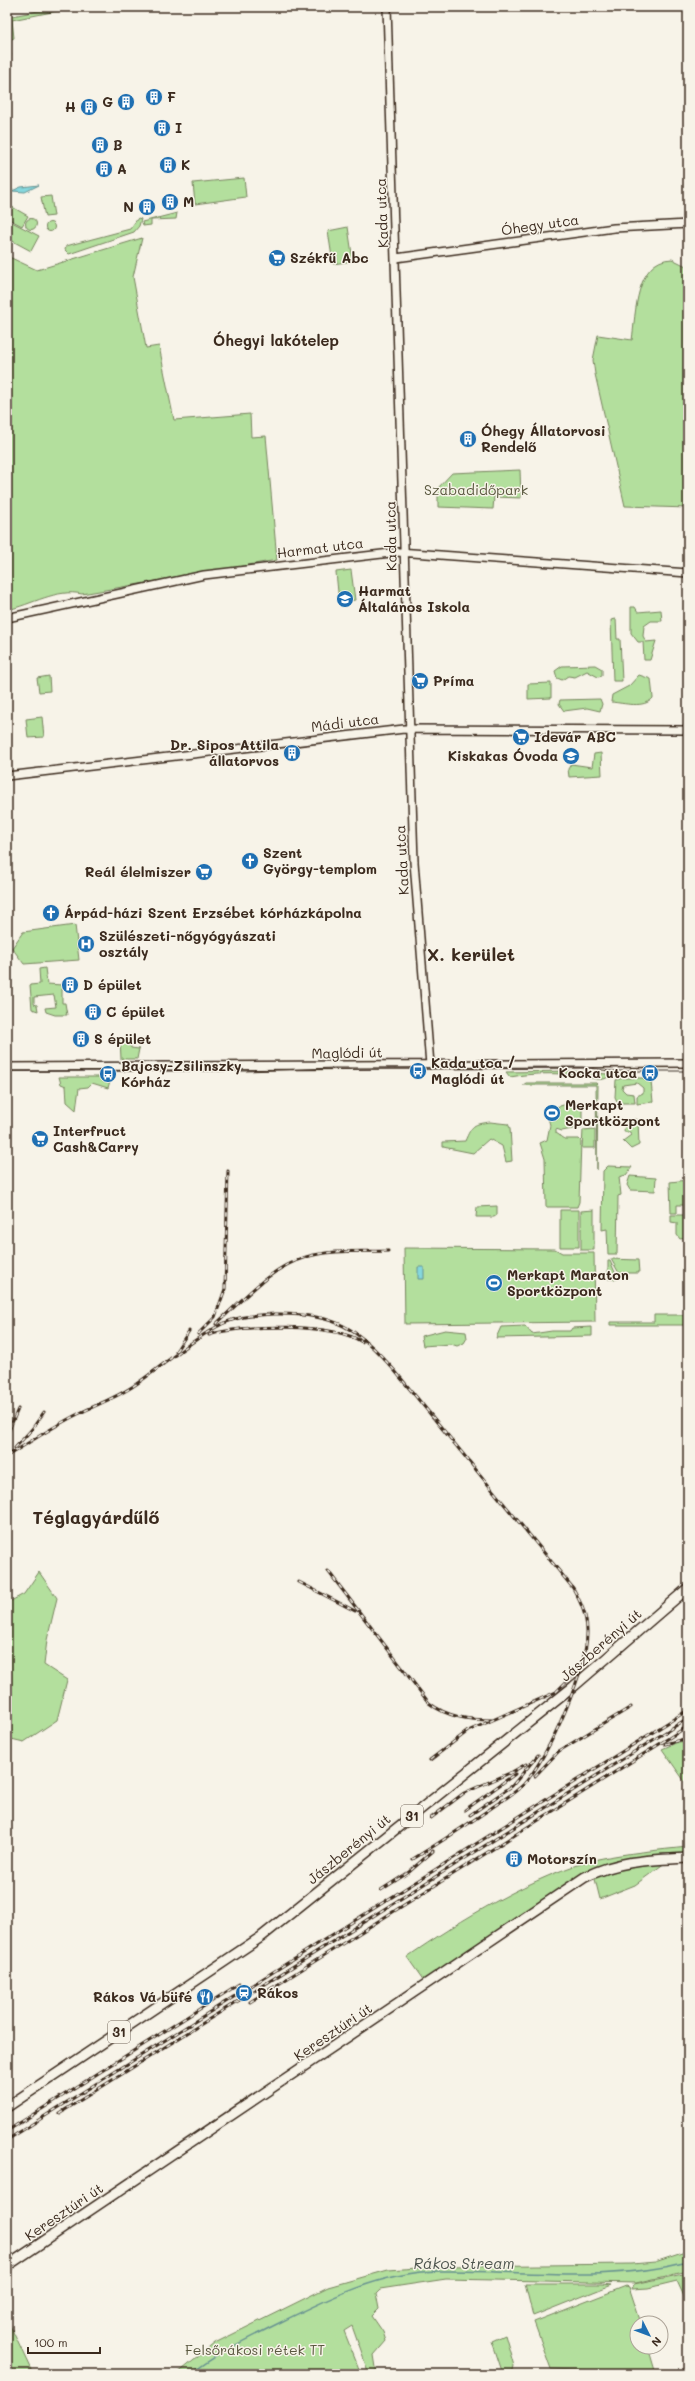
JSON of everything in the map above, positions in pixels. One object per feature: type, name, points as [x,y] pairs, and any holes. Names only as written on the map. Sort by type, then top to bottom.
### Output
[{"type":"main road","name":"Jászberényi út","points":[[7,2108],[274,1928],[567,1692],[688,1588]]},
{"type":"main road","name":"Keresztúri út","points":[[7,2266],[585,1878],[605,1868],[628,1862],[688,1858]]},
{"type":"main road","name":"Jászberényi út","points":[[7,2101],[30,2093]]},
{"type":"street","name":"Kada utca","points":[[387,7],[414,862],[430,1064]]},
{"type":"street","name":"Óhegy utca","points":[[396,258],[614,228],[688,224]]},
{"type":"street","name":"Harmat utca","points":[[7,618],[204,575],[404,552],[688,572]]},
{"type":"street","name":"Mádi utca","points":[[7,776],[410,729],[688,730]]},
{"type":"street","name":"Maglódi út","points":[[7,1067],[234,1067],[430,1064],[688,1063]]},
{"type":"green space","points":[[59,7],[77,7],[12,20],[14,38],[9,40],[11,56],[7,57],[7,17]]},
{"type":"green space","points":[[244,178],[246,197],[195,204],[193,183]]},
{"type":"green space","points":[[51,196],[54,216],[45,217],[41,197]]},
{"type":"green space","points":[[7,204],[28,216],[22,226],[7,218]]},
{"type":"green space","points":[[177,213],[176,219],[151,220],[151,225],[143,226],[142,222]]},
{"type":"green space","points":[[31,218],[35,220],[37,224],[35,228],[31,230],[27,228],[25,224],[27,220]]},
{"type":"green space","points":[[138,218],[141,219],[139,226],[134,232],[69,254],[65,250],[66,246],[130,229]]},
{"type":"green space","points":[[12,222],[39,236],[31,251],[7,238],[7,231]]},
{"type":"green space","points":[[50,222],[55,227],[50,232],[45,227]]},
{"type":"green space","points":[[348,227],[353,261],[333,264],[328,231]]},
{"type":"green space","points":[[142,238],[133,277],[146,348],[159,346],[174,420],[250,414],[251,437],[266,436],[277,560],[82,594],[63,593],[7,610],[7,256],[37,270]]},
{"type":"green space","points":[[672,259],[688,267],[688,508],[625,506],[593,360],[598,335],[632,340],[637,303],[644,278],[651,268],[660,262]]},
{"type":"green space","name":"Szabadidőpark","points":[[520,470],[521,498],[494,497],[493,509],[438,507],[438,488],[452,473]]},
{"type":"green space","points":[[351,570],[355,600],[339,602],[336,572]]},
{"type":"green space","points":[[631,607],[635,607],[638,612],[661,610],[662,621],[651,621],[644,626],[643,636],[646,642],[656,641],[650,660],[644,660],[643,642],[638,642],[631,633]]},
{"type":"green space","points":[[616,619],[617,639],[620,639],[622,681],[613,681],[611,620]]},
{"type":"green space","points":[[595,665],[602,669],[602,676],[598,677],[587,671],[575,677],[568,676],[562,680],[557,678],[555,671],[562,666]]},
{"type":"green space","points":[[639,675],[651,679],[653,698],[639,704],[611,702],[612,695],[629,686]]},
{"type":"green space","points":[[49,676],[50,691],[39,692],[37,678]]},
{"type":"green space","points":[[551,683],[551,698],[528,699],[528,684]]},
{"type":"green space","points":[[600,699],[602,704],[600,711],[587,708],[564,711],[559,704],[560,700]]},
{"type":"green space","points":[[42,717],[44,737],[28,738],[26,719]]},
{"type":"green space","points":[[601,753],[602,775],[569,777],[568,769],[571,764],[592,767],[594,754]]},
{"type":"green space","points":[[75,925],[79,960],[24,964],[12,948],[23,932]]},
{"type":"green space","points":[[45,968],[47,984],[62,985],[62,1003],[65,1003],[67,1015],[55,1015],[46,1012],[45,1008],[56,1007],[54,995],[34,997],[34,1004],[37,1005],[38,1011],[32,1009],[30,985],[40,984],[39,969]]},
{"type":"green space","points":[[120,1039],[130,1039],[131,1048],[139,1049],[137,1059],[121,1059]]},
{"type":"green space","points":[[570,1071],[607,1074],[608,1077],[605,1079],[598,1079],[578,1075],[552,1074],[510,1077],[506,1072]]},
{"type":"green space","points":[[59,1077],[111,1077],[108,1088],[92,1083],[88,1087],[79,1088],[76,1110],[67,1102],[66,1086],[61,1084]]},
{"type":"green space","points":[[622,1078],[646,1078],[651,1081],[653,1102],[637,1104],[637,1096],[643,1093],[643,1088],[637,1083],[623,1085],[622,1089],[626,1093],[634,1094],[635,1103],[618,1103],[615,1097],[616,1080]]},
{"type":"green space","points":[[526,1083],[596,1083],[598,1085],[597,1170],[596,1085],[523,1085]]},
{"type":"green space","points":[[567,1104],[582,1105],[582,1127],[562,1131],[556,1129],[556,1133],[565,1139],[579,1139],[581,1141],[579,1202],[577,1207],[546,1207],[545,1159],[540,1143],[547,1140],[550,1125],[546,1110]]},
{"type":"green space","points":[[634,1119],[638,1120],[639,1145],[631,1149],[623,1141],[631,1135],[630,1132],[624,1132],[625,1120],[632,1123]]},
{"type":"green space","points":[[490,1122],[508,1124],[510,1128],[512,1161],[506,1162],[502,1146],[489,1139],[473,1153],[443,1147],[443,1142],[465,1141],[469,1132],[474,1126]]},
{"type":"green space","points":[[595,1129],[595,1148],[582,1148],[583,1130]]},
{"type":"green space","points":[[608,1166],[632,1167],[626,1175],[619,1177],[621,1195],[618,1196],[617,1254],[608,1254],[607,1229],[602,1230],[603,1171]]},
{"type":"green space","points":[[630,1176],[656,1178],[655,1191],[630,1190],[627,1185]]},
{"type":"green space","points":[[688,1180],[688,1205],[677,1205],[677,1213],[671,1213],[670,1182]]},
{"type":"green space","points":[[497,1206],[497,1215],[494,1217],[476,1217],[477,1207]]},
{"type":"green space","points":[[560,1210],[579,1210],[579,1247],[560,1247]]},
{"type":"green space","points":[[594,1210],[594,1250],[581,1250],[581,1211]]},
{"type":"green space","points":[[671,1215],[688,1215],[687,1238],[680,1239],[677,1235],[677,1223],[671,1222]]},
{"type":"green space","points":[[404,1248],[555,1249],[562,1253],[594,1253],[595,1322],[405,1324]]},
{"type":"green space","points":[[611,1259],[638,1260],[639,1273],[619,1273]]},
{"type":"green space","points":[[608,1261],[610,1261],[618,1279],[608,1279]]},
{"type":"green space","points":[[685,1290],[688,1290],[688,1325],[610,1325],[610,1322],[654,1322],[654,1315],[685,1315]]},
{"type":"green space","points":[[525,1326],[532,1334],[552,1331],[570,1331],[572,1328],[592,1327],[592,1336],[496,1338],[501,1327]]},
{"type":"green space","points":[[445,1330],[466,1332],[467,1338],[464,1343],[457,1346],[451,1344],[423,1346],[421,1336]]},
{"type":"green space","points":[[39,1572],[57,1598],[47,1640],[44,1665],[67,1680],[57,1720],[24,1742],[7,1738],[7,1603],[24,1594]]},
{"type":"green space","points":[[688,1741],[688,1786],[662,1749],[678,1742]]},
{"type":"green space","points":[[688,1847],[688,1858],[669,1860],[635,1885],[600,1899],[594,1875],[424,1981],[407,1957],[498,1900],[524,1887],[574,1866],[598,1859],[631,1853]]},
{"type":"green space","name":"Felsőrákosi rétek TT","points":[[688,2251],[688,2271],[636,2283],[446,2279],[380,2289],[376,2293],[379,2309],[372,2316],[383,2332],[386,2341],[374,2355],[377,2374],[369,2374],[352,2326],[344,2331],[361,2374],[177,2374],[215,2343],[328,2287],[388,2270],[448,2266],[632,2264],[655,2262]]},
{"type":"green space","points":[[688,2273],[688,2305],[677,2281],[648,2288],[632,2289],[634,2284]]},
{"type":"green space","points":[[525,2284],[602,2284],[611,2285],[533,2316]]},
{"type":"green space","points":[[626,2286],[629,2287],[638,2315],[629,2315],[629,2355],[650,2355],[656,2374],[600,2374],[599,2371],[551,2369],[534,2322]]},
{"type":"green space","points":[[7,2319],[31,2370],[33,2374],[7,2374]]},
{"type":"green space","points":[[505,2335],[514,2366],[512,2374],[503,2374],[492,2341]]},
{"type":"water","points":[[39,185],[25,192],[12,191],[21,187]]},
{"type":"water","points":[[418,1267],[424,1267],[424,1279],[418,1279]]},
{"type":"waterway","name":"Rákos Stream","points":[[191,2374],[230,2348],[311,2307],[373,2282],[395,2277],[439,2271],[595,2274],[626,2272],[688,2262]]},
{"type":"tram line","points":[[7,1071],[245,1071],[335,1068],[583,1067],[609,1071],[688,1071]]},
{"type":"railway","points":[[198,1334],[215,1317],[225,1289],[228,1171]]},
{"type":"railway","points":[[216,1324],[269,1276],[293,1262],[316,1254],[347,1251],[388,1251]]},
{"type":"railway","points":[[7,1456],[69,1419],[126,1391],[198,1338],[234,1319],[255,1315],[275,1314],[314,1316],[343,1326],[356,1333],[368,1343],[395,1371],[573,1588],[583,1608],[587,1625],[586,1647],[574,1688],[545,1754],[534,1771],[524,1784],[512,1794],[413,1859]]},
{"type":"railway","points":[[209,1335],[224,1331],[242,1329],[287,1327],[331,1331],[349,1336],[362,1342]]},
{"type":"railway","points":[[176,1351],[189,1331]]},
{"type":"railway","points":[[7,1435],[18,1409]]},
{"type":"railway","points":[[15,1448],[32,1429],[44,1412]]},
{"type":"railway","points":[[328,1571],[429,1703],[451,1715],[492,1720]]},
{"type":"railway","points":[[299,1582],[355,1611]]},
{"type":"railway","points":[[430,1760],[468,1731],[556,1692],[576,1672]]},
{"type":"railway","points":[[535,1776],[559,1751],[631,1707]]},
{"type":"railway","points":[[7,2140],[688,1710]]},
{"type":"railway","points":[[60,2113],[688,1718]]},
{"type":"railway","points":[[250,2002],[688,1726]]},
{"type":"railway","points":[[665,1744],[688,1738]]},
{"type":"railway","points":[[470,1815],[512,1786],[538,1755]]},
{"type":"railway","points":[[431,1818],[464,1793],[512,1772],[526,1764]]},
{"type":"railway","points":[[465,1810],[515,1774]]},
{"type":"railway","points":[[381,1890],[409,1872],[433,1851]]},
{"type":"railway","points":[[7,2131],[239,1984]]},
{"type":"place","name":"F","points":[[154,97]]},
{"type":"place","name":"G","points":[[126,102]]},
{"type":"place","name":"H","points":[[89,107]]},
{"type":"place","name":"I","points":[[162,128]]},
{"type":"place","name":"B","points":[[100,145]]},
{"type":"place","name":"K","points":[[168,165]]},
{"type":"place","name":"A","points":[[104,169]]},
{"type":"place","name":"M","points":[[170,202]]},
{"type":"place","name":"N","points":[[147,207]]},
{"type":"place","name":"Székfű Abc","points":[[277,258]]},
{"type":"place","name":"Óhegy Állatorvosi Rendelő","points":[[468,439]]},
{"type":"place","name":"Harmat Általános Iskola","points":[[345,599]]},
{"type":"place","name":"Príma","points":[[420,681]]},
{"type":"place","name":"Idevár ABC","points":[[521,737]]},
{"type":"place","name":"Dr. Sipos Attila állatorvos","points":[[292,753]]},
{"type":"place","name":"Kiskakas Óvoda","points":[[571,756]]},
{"type":"place","name":"Szent György-templom","points":[[250,861]]},
{"type":"place","name":"Reál élelmiszer","points":[[204,872]]},
{"type":"place","name":"Árpád-házi Szent Erzsébet kórházkápolna","points":[[51,913]]},
{"type":"place","name":"Szülészeti-nőgyógyászati osztály","points":[[86,944]]},
{"type":"place","name":"D épület","points":[[70,985]]},
{"type":"place","name":"C épület","points":[[93,1012]]},
{"type":"place","name":"S épület","points":[[81,1039]]},
{"type":"place","name":"Kada utca / Maglódi út","points":[[418,1071]]},
{"type":"place","name":"Kocka utca","points":[[650,1073]]},
{"type":"place","name":"Bajcsy-Zsilinszky Kórház","points":[[108,1074]]},
{"type":"place","name":"Merkapt Sportközpont","points":[[552,1113]]},
{"type":"place","name":"Interfruct Cash&Carry","points":[[40,1139]]},
{"type":"place","name":"Merkapt Maraton Sportközpont","points":[[494,1283]]},
{"type":"place","name":"Motorszín","points":[[514,1859]]},
{"type":"place","name":"Rákos","points":[[244,1993]]},
{"type":"place","name":"Rákos Vá büfé","points":[[205,1997]]},
{"type":"district","name":"Óhegyi lakótelep","points":[[276,341]]},
{"type":"district","name":"X. kerület","points":[[471,955]]},
{"type":"district","name":"Téglagyárdűlő","points":[[96,1518]]}]
